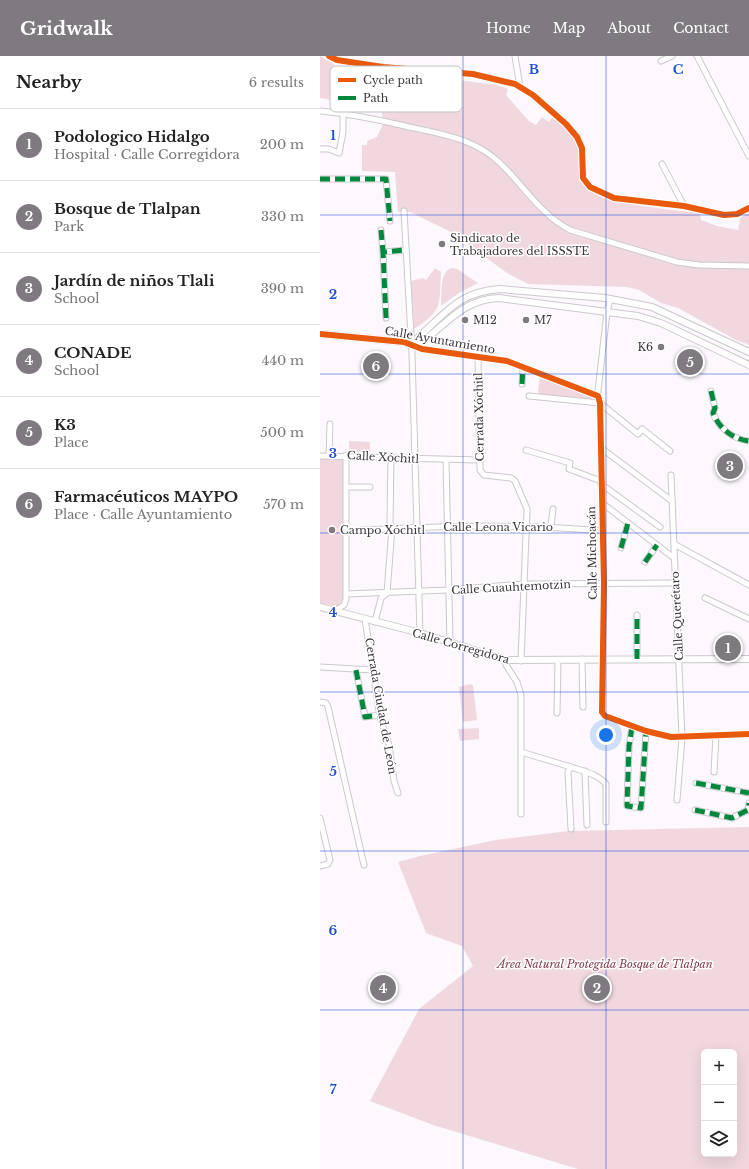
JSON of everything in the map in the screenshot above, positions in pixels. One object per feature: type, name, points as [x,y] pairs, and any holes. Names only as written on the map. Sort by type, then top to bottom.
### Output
[{"type":"street","points":[[329,56],[336,60],[376,66]]},
{"type":"street","points":[[515,56],[520,87]]},
{"type":"street","points":[[661,61],[672,56]]},
{"type":"street","points":[[697,56],[747,148],[749,156]]},
{"type":"street","points":[[462,73],[473,74],[515,84],[533,96],[566,124],[577,137],[582,148],[583,178],[590,187],[614,198],[684,206],[724,215],[737,214],[749,208]]},
{"type":"street","points":[[320,111],[330,112]]},
{"type":"street","points":[[331,112],[438,132],[464,140],[500,163],[540,209],[556,222],[570,230],[677,262],[699,265],[749,266]]},
{"type":"street","points":[[320,149],[339,153],[343,132],[342,113]]},
{"type":"street","points":[[662,164],[684,206]]},
{"type":"street","points":[[320,179],[386,180],[390,221]]},
{"type":"street","points":[[404,211],[416,459],[420,633]]},
{"type":"street","points":[[381,230],[386,318]]},
{"type":"street","points":[[383,252],[406,250]]},
{"type":"street","points":[[411,345],[462,299],[484,290],[505,289],[610,299],[652,306],[749,352]]},
{"type":"street","points":[[504,299],[505,289]]},
{"type":"street","points":[[411,345],[419,344],[470,304],[488,298],[638,316],[661,323],[749,365]]},
{"type":"street","name":"Calle Michoacán","points":[[610,299],[607,312],[598,394],[600,403],[604,583],[601,710],[605,716],[632,726]]},
{"type":"street","name":"Calle Ayuntamiento","points":[[320,334],[404,342],[422,349],[507,361],[598,394]]},
{"type":"street","name":"Cerrada Xóchitl","points":[[478,358],[478,460],[480,470],[484,474],[511,478],[515,481],[525,502],[527,526]]},
{"type":"street","points":[[522,384],[523,367]]},
{"type":"street","points":[[711,391],[715,408],[713,413],[721,427],[734,437],[749,441]]},
{"type":"street","points":[[529,396],[600,403],[638,434],[642,429],[670,451]]},
{"type":"street","points":[[330,424],[330,456]]},
{"type":"street","points":[[600,448],[672,501]]},
{"type":"street","points":[[526,450],[570,463],[569,469],[601,482],[660,527]]},
{"type":"street","points":[[335,611],[344,605],[346,594],[346,455]]},
{"type":"street","name":"Calle Xóchitl","points":[[320,456],[346,455],[416,459],[478,460]]},
{"type":"street","points":[[375,622],[381,598],[387,593],[392,528],[390,522],[391,457]]},
{"type":"street","points":[[446,460],[450,643]]},
{"type":"street","name":"Calle Querétaro","points":[[671,475],[682,738],[677,800]]},
{"type":"street","points":[[346,487],[370,487]]},
{"type":"street","points":[[602,504],[674,558]]},
{"type":"street","points":[[552,526],[553,508]]},
{"type":"street","points":[[621,548],[628,523]]},
{"type":"street","name":"Calle Leona Vicario","points":[[346,531],[448,526],[552,526],[602,530]]},
{"type":"street","points":[[521,661],[527,526]]},
{"type":"street","points":[[674,544],[749,585]]},
{"type":"street","points":[[645,562],[657,546]]},
{"type":"street","name":"Calle Cuauhtemotzin","points":[[346,594],[448,590],[524,584],[675,583]]},
{"type":"street","points":[[705,598],[749,619]]},
{"type":"street","name":"Calle Corregidora","points":[[320,607],[420,633],[506,660],[749,659]]},
{"type":"street","points":[[637,615],[637,659]]},
{"type":"street","name":"Cerrada Ciudad de León","points":[[365,619],[380,715],[389,745],[394,781],[398,793]]},
{"type":"street","points":[[582,659],[583,707]]},
{"type":"street","points":[[506,660],[506,665],[517,682],[522,695],[520,814]]},
{"type":"street","points":[[557,714],[558,660]]},
{"type":"street","points":[[320,667],[373,670]]},
{"type":"street","points":[[356,670],[365,717],[380,715]]},
{"type":"street","points":[[320,702],[326,703],[328,707],[364,864]]},
{"type":"street","points":[[646,731],[641,808],[627,806],[629,746],[632,726],[671,738],[749,734]]},
{"type":"street","points":[[714,772],[716,736]]},
{"type":"street","points":[[521,752],[585,771],[603,780],[606,784],[606,822]]},
{"type":"street","points":[[571,767],[568,772],[571,829]]},
{"type":"street","points":[[585,771],[586,825]]},
{"type":"street","points":[[696,783],[749,793]]},
{"type":"street","points":[[695,810],[732,818],[749,810],[749,803]]},
{"type":"street","points":[[320,818],[330,860],[328,864],[320,866]]},
{"type":"green space","points":[[320,56],[334,64],[334,66],[330,66],[330,100],[320,98]]},
{"type":"green space","points":[[462,81],[497,85],[508,89],[506,95],[529,121],[536,125],[542,117],[549,122],[552,117],[572,135],[579,149],[579,172],[581,180],[587,188],[599,195],[653,208],[700,213],[701,220],[717,226],[738,230],[740,218],[749,212],[749,345],[736,340],[678,308],[661,303],[639,290],[627,287],[528,284],[507,273],[451,232],[410,212],[398,212],[395,172],[362,171],[362,145],[367,145],[367,141],[377,137],[383,124],[382,112],[462,112]]},
{"type":"green space","points":[[435,268],[441,272],[438,305],[431,317],[414,329],[411,281],[423,278],[426,280]]},
{"type":"green space","points":[[452,268],[457,269],[478,283],[459,293],[441,306],[443,278],[448,270]]},
{"type":"green space","points":[[540,376],[591,395],[594,400],[540,394],[538,391]]},
{"type":"green space","points":[[349,441],[370,442],[370,452],[349,451]]},
{"type":"green space","name":"Campo Xóchitl","points":[[320,459],[345,459],[343,600],[337,607],[320,603]]},
{"type":"green space","points":[[470,684],[473,685],[477,720],[463,722],[459,687]]},
{"type":"green space","points":[[479,728],[479,739],[460,741],[458,729]]},
{"type":"green space","name":"Área Natural Protegida Bosque de Tlalpan","points":[[749,827],[749,1169],[578,1169],[433,1125],[370,1101],[419,1009],[473,966],[462,946],[426,933],[398,862],[496,840],[569,831]]},
{"type":"marked path","points":[[320,179],[386,179],[390,221]]},
{"type":"marked path","points":[[381,230],[383,252]]},
{"type":"marked path","points":[[386,318],[383,252],[406,250]]},
{"type":"marked path","points":[[522,384],[523,367]]},
{"type":"marked path","points":[[711,391],[715,408],[713,413],[719,423],[727,432],[737,438],[749,441]]},
{"type":"marked path","points":[[621,548],[628,523]]},
{"type":"marked path","points":[[645,562],[657,545]]},
{"type":"marked path","points":[[637,615],[637,659]]},
{"type":"marked path","points":[[356,670],[365,717],[380,715]]},
{"type":"marked path","points":[[632,727],[629,746],[627,806],[641,808],[646,731]]},
{"type":"marked path","points":[[696,783],[749,793]]},
{"type":"marked path","points":[[695,810],[732,818],[748,810],[749,803]]},
{"type":"cycle path","points":[[329,56],[337,60],[376,66]]},
{"type":"cycle path","points":[[462,73],[473,74],[515,84],[533,95],[566,124],[577,137],[582,148],[583,178],[590,187],[614,198],[684,206],[724,215],[737,214],[749,208]]},
{"type":"cycle path","points":[[320,334],[404,342],[422,349],[507,361],[598,396],[600,403],[604,583],[602,712],[605,716],[646,731],[671,737],[749,734]]},
{"type":"place","name":"Sindicato de Trabajadores del ISSSTE","points":[[442,244]]},
{"type":"place","name":"M12","points":[[465,320]]},
{"type":"place","name":"M7","points":[[526,320]]},
{"type":"place","name":"K6","points":[[661,347]]},
{"type":"place","name":"K3","points":[[690,362]]},
{"type":"place","name":"Farmacéuticos MAYPO","points":[[376,366]]},
{"type":"place","name":"Jardín de niños Tlali","points":[[730,466]]},
{"type":"place","name":"Campo Xóchitl","points":[[332,530]]},
{"type":"place","name":"Podologico Hidalgo","points":[[728,648]]},
{"type":"place","name":"CONADE","points":[[383,988]]},
{"type":"place","name":"Bosque de Tlalpan","points":[[597,988]]}]
